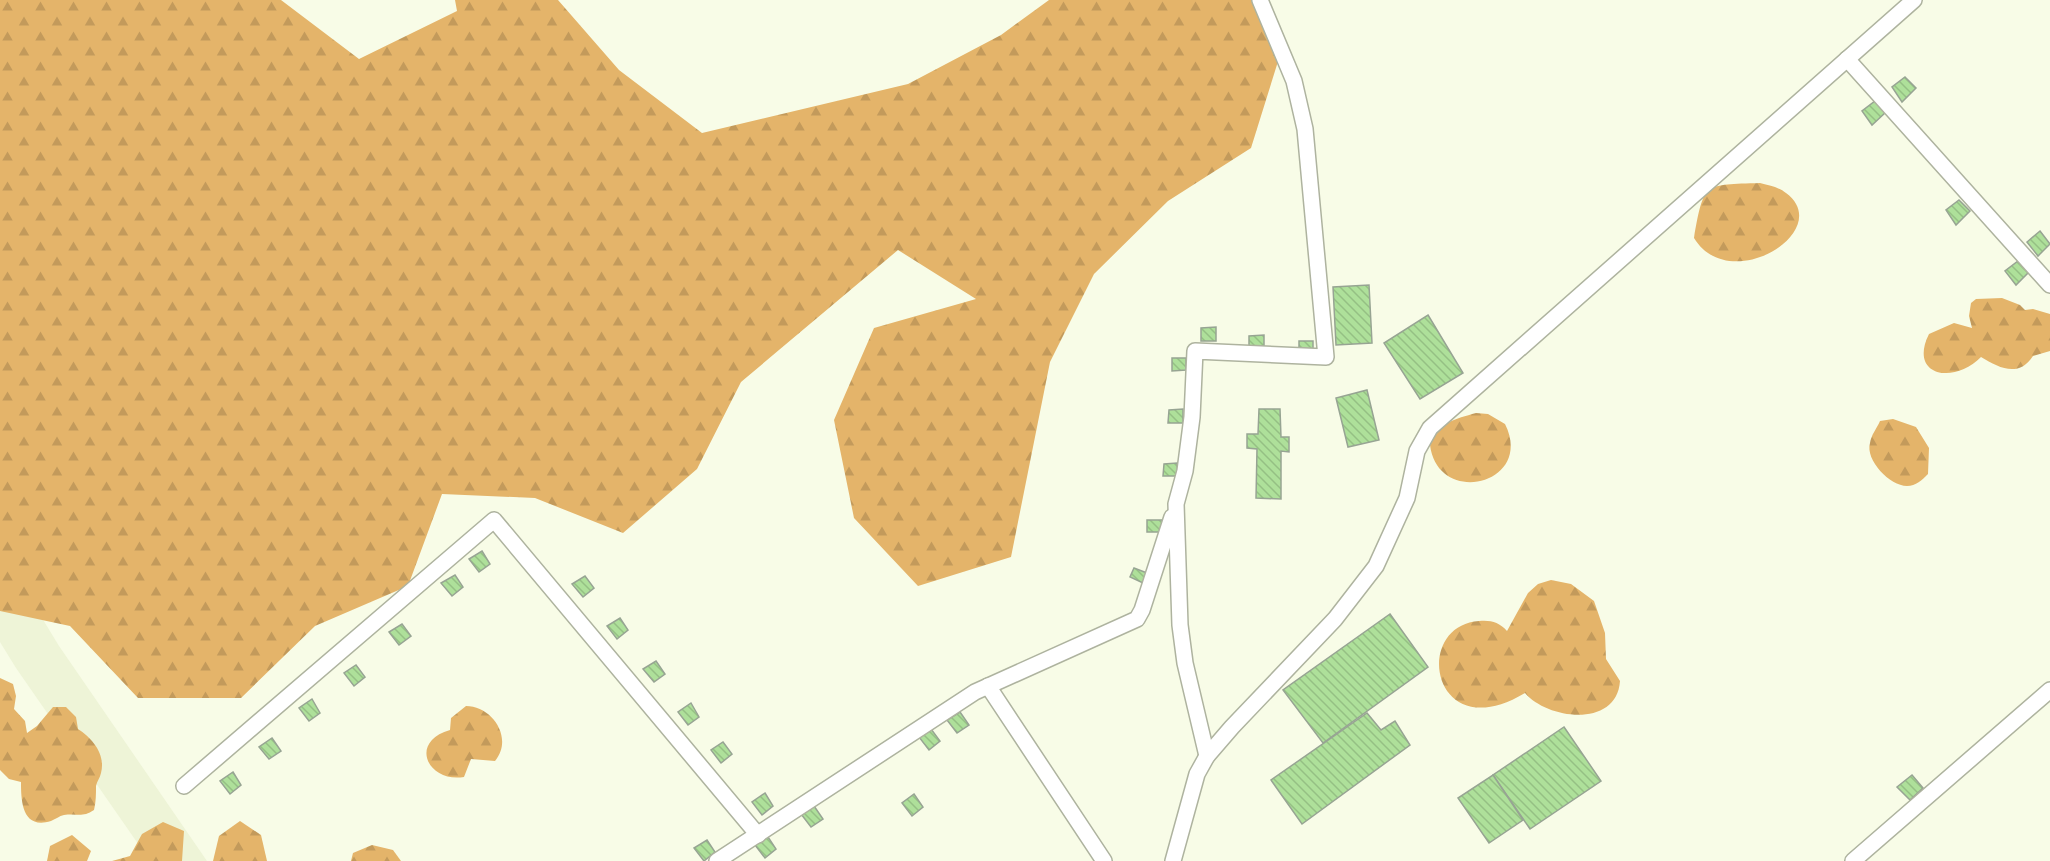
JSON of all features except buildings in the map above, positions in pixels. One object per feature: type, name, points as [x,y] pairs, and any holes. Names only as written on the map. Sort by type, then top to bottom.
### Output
[{"type":"lane","points":[[717,861],[988,686],[1137,619],[1143,610],[1185,471],[1192,417],[1196,351],[1326,357],[1305,129],[1294,81],[1260,0]]},
{"type":"lane","points":[[1173,861],[1197,774],[1207,756],[1335,619],[1376,566],[1407,498],[1417,451],[1430,428],[1914,0]]},
{"type":"lane","points":[[1847,59],[2050,285]]},
{"type":"lane","points":[[1176,504],[1180,625],[1185,663],[1207,756]]},
{"type":"lane","points":[[184,786],[495,520],[758,835]]},
{"type":"lane","points":[[988,686],[1104,861]]},
{"type":"lane","points":[[1853,861],[2050,690]]},
{"type":"shaded area","points":[[0,549],[59,646],[207,861],[150,861],[16,668],[0,642]]},
{"type":"green space","points":[[0,0],[281,0],[359,59],[457,11],[455,0],[558,0],[619,70],[702,133],[908,84],[1001,35],[1049,0],[1269,0],[1280,55],[1251,148],[1168,201],[1094,274],[1050,362],[1011,557],[918,586],[854,518],[834,420],[874,328],[976,299],[898,250],[741,382],[697,469],[623,533],[535,498],[442,494],[408,586],[315,626],[241,698],[138,698],[70,626],[0,611]]},
{"type":"green space","points":[[1760,183],[1783,191],[1798,208],[1798,224],[1788,239],[1772,252],[1752,259],[1731,261],[1710,255],[1694,238],[1705,196],[1717,186]]},
{"type":"green space","points":[[2002,298],[2020,305],[2025,310],[2033,309],[2050,314],[2050,351],[2033,356],[2022,367],[2015,369],[1995,365],[1981,357],[1959,371],[1937,372],[1929,367],[1924,359],[1924,348],[1929,334],[1954,323],[1972,328],[1969,316],[1971,303],[1976,299]]},
{"type":"green space","points":[[1476,413],[1488,414],[1505,424],[1511,445],[1507,461],[1497,474],[1482,481],[1465,482],[1449,477],[1437,465],[1430,445],[1443,426]]},
{"type":"green space","points":[[1893,419],[1916,427],[1929,448],[1928,474],[1913,485],[1900,485],[1893,482],[1880,471],[1871,457],[1869,450],[1871,440],[1880,421]]},
{"type":"green space","points":[[1551,580],[1571,584],[1594,601],[1605,633],[1606,659],[1620,681],[1616,696],[1607,706],[1595,713],[1580,715],[1549,709],[1525,693],[1494,706],[1469,706],[1452,696],[1442,680],[1439,661],[1444,642],[1458,628],[1479,621],[1494,622],[1507,631],[1528,593],[1538,584]]},
{"type":"green space","points":[[0,678],[13,684],[16,696],[14,709],[25,721],[27,733],[37,726],[53,707],[66,707],[76,717],[78,729],[93,742],[100,753],[102,766],[96,786],[94,810],[83,815],[64,815],[41,823],[29,818],[23,805],[21,782],[9,779],[0,770]]},
{"type":"green space","points":[[466,706],[475,707],[492,717],[501,733],[502,743],[495,761],[471,759],[464,777],[451,777],[433,768],[426,752],[429,743],[450,730],[451,718]]},
{"type":"green space","points":[[240,821],[261,835],[267,861],[213,861],[219,836]]},
{"type":"green space","points":[[163,822],[184,831],[182,861],[112,861],[130,856],[142,834]]},
{"type":"green space","points":[[72,835],[91,851],[87,861],[47,861],[50,846]]},
{"type":"green space","points":[[372,845],[393,850],[401,861],[351,861],[353,853]]}]
